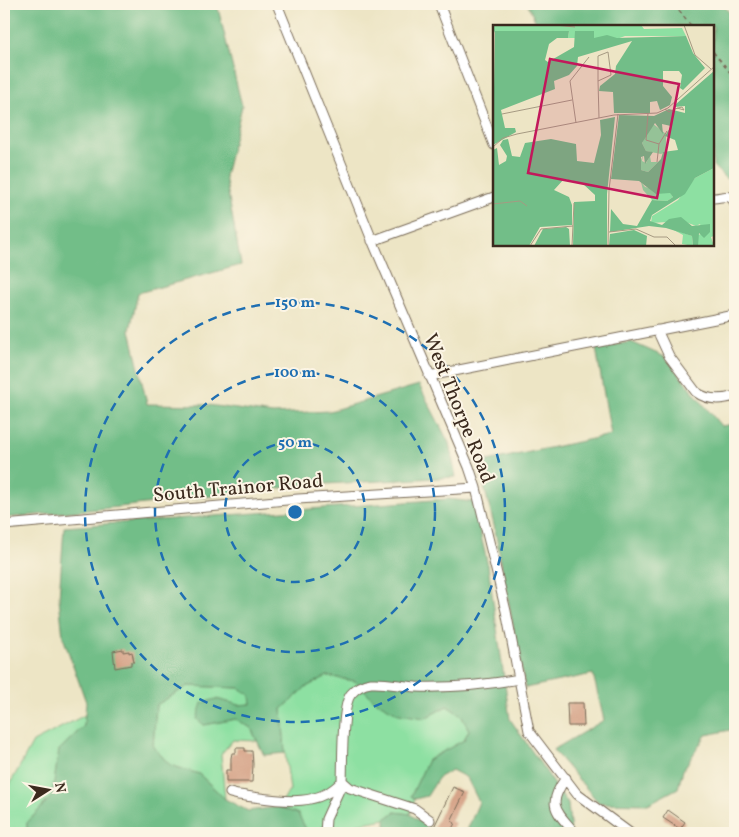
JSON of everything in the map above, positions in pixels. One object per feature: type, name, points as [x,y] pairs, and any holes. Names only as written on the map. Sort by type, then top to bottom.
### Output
[{"type":"street","name":"West Thorpe Road","points":[[277,4],[372,241],[476,488],[506,611],[530,731],[577,794],[630,833]]},
{"type":"street","points":[[439,4],[493,142]]},
{"type":"street","points":[[372,241],[493,196]]},
{"type":"street","points":[[714,198],[727,196],[731,197],[735,203]]},
{"type":"street","points":[[429,376],[735,315]]},
{"type":"street","points":[[657,330],[669,356],[696,392],[701,396],[712,399],[735,396]]},
{"type":"street","name":"South Trainor Road","points":[[4,525],[298,499],[476,488]]},
{"type":"street","points":[[325,833],[326,819],[342,781],[345,715],[350,695],[360,686],[370,683],[416,687],[463,686],[519,680]]},
{"type":"street","points":[[566,778],[556,791],[554,804],[560,815],[575,833]]},
{"type":"street","points":[[230,793],[293,801],[324,796],[334,790],[342,781]]},
{"type":"street","points":[[342,781],[350,788],[415,809],[430,820]]},
{"type":"path","points":[[674,4],[690,25]]},
{"type":"path","points":[[714,53],[735,78]]},
{"type":"green space","points":[[4,4],[217,4],[242,106],[225,176],[241,265],[138,293],[130,330],[147,404],[208,405],[273,414],[330,411],[419,385],[449,443],[456,477],[306,485],[119,507],[4,518],[4,353],[6,350]]},
{"type":"green space","points":[[527,4],[722,4],[735,19],[735,175],[726,179],[714,167],[714,25],[538,25]]},
{"type":"green space","points":[[631,342],[665,357],[721,426],[735,424],[735,729],[706,735],[683,770],[678,788],[648,804],[599,803],[553,750],[604,720],[593,674],[525,688],[494,525],[478,463],[611,435],[596,348]]},
{"type":"green space","points":[[448,499],[473,502],[488,566],[510,719],[568,804],[571,833],[466,833],[479,802],[467,778],[452,770],[439,777],[427,796],[415,799],[411,796],[428,760],[464,740],[469,730],[461,715],[447,706],[425,718],[399,714],[375,701],[355,681],[327,676],[306,687],[282,709],[285,753],[264,755],[251,728],[236,719],[204,725],[197,719],[202,703],[216,699],[239,705],[251,704],[250,695],[239,688],[188,686],[156,705],[153,747],[170,765],[199,774],[225,799],[248,811],[278,807],[298,814],[308,833],[27,833],[27,823],[52,796],[59,750],[84,726],[86,702],[63,637],[59,598],[64,527]]},
{"type":"green space","points":[[327,676],[355,681],[375,701],[425,718],[447,706],[461,715],[469,730],[464,740],[428,760],[411,796],[415,799],[410,814],[395,812],[385,819],[308,833],[298,814],[278,807],[290,790],[282,709],[306,687]]},
{"type":"green space","points":[[188,686],[239,688],[250,695],[251,704],[239,705],[216,699],[204,725],[236,719],[251,728],[257,741],[233,740],[221,754],[225,799],[199,774],[170,765],[153,747],[156,705]]},
{"type":"green space","points":[[85,715],[84,726],[59,750],[52,796],[27,823],[27,833],[4,833],[4,795],[33,742]]},
{"type":"green space","points":[[395,812],[410,814],[436,833],[387,833],[385,819]]},
{"type":"building","points":[[123,649],[123,652],[132,652],[134,662],[131,662],[131,665],[115,668],[113,651]]},
{"type":"building","points":[[567,703],[583,703],[584,726],[568,726]]},
{"type":"building","points":[[236,748],[245,748],[245,751],[252,751],[252,782],[226,782],[226,770],[231,770],[232,753],[236,753]]},
{"type":"building","points":[[453,787],[465,792],[451,821],[455,823],[450,833],[446,833],[434,827]]},
{"type":"building","points":[[668,810],[685,822],[680,829],[663,818]]}]
